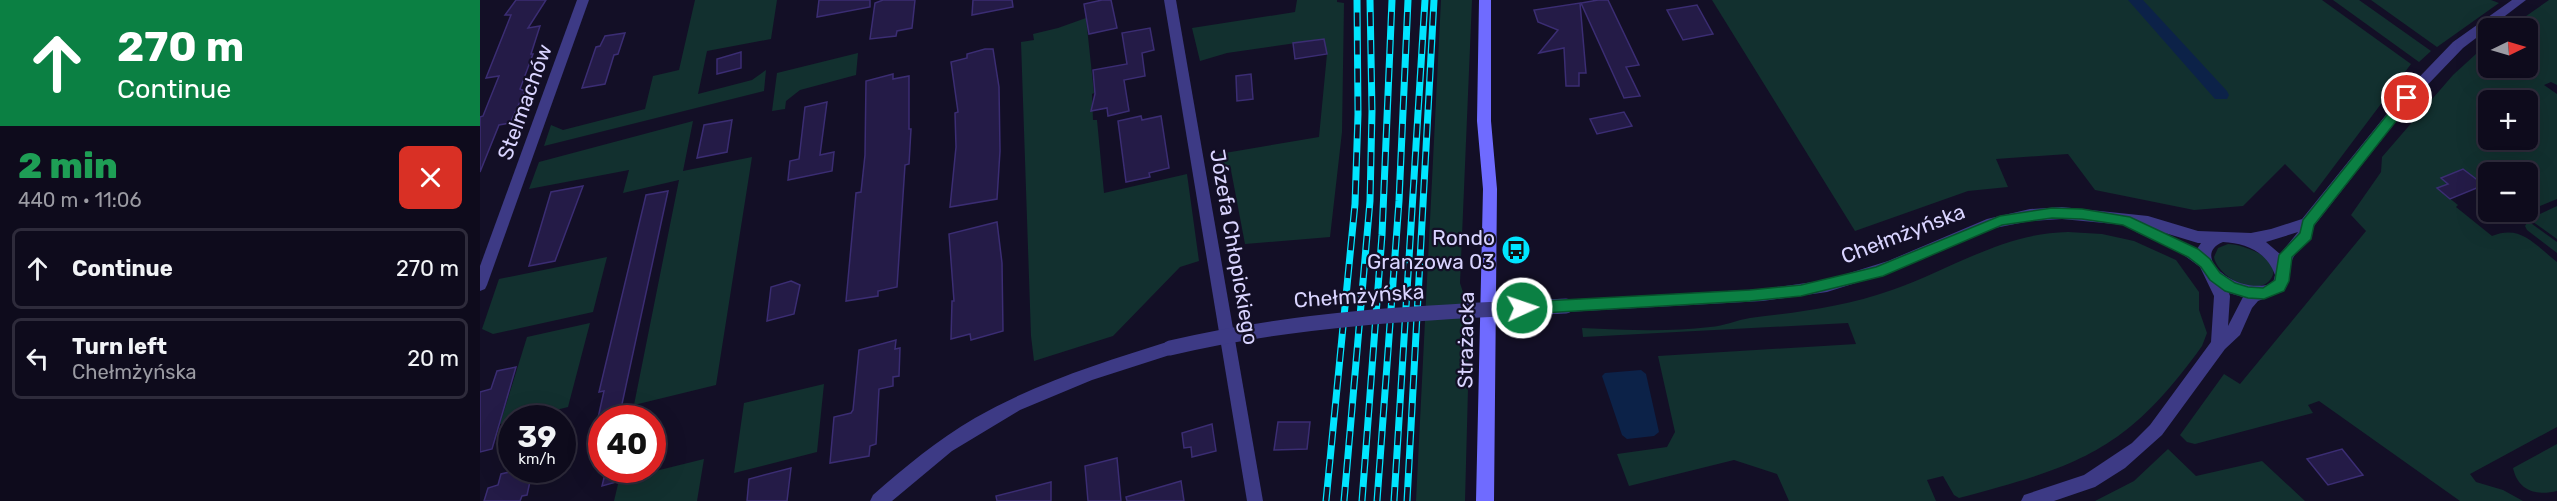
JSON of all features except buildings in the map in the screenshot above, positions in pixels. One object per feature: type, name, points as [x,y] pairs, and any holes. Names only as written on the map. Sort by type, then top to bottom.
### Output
[{"type":"main road","name":"Strażacka","points":[[1485,0],[1484,130],[1490,200],[1485,501]]},
{"type":"street","name":"Stelmachów","points":[[480,285],[583,0]]},
{"type":"street","name":"Józefa Chłopickiego","points":[[1170,0],[1255,501]]},
{"type":"street","points":[[2031,501],[2089,481],[2138,448],[2160,425],[2219,344],[2234,330],[2249,301],[2279,287],[2283,275],[2284,258],[2306,235],[2307,224],[2407,98],[2458,45],[2520,0]]},
{"type":"street","name":"Chełmżyńska","points":[[879,501],[937,451],[1005,408],[1059,384],[1170,348],[1234,332],[1311,320],[1750,296],[1801,290],[1878,272],[1974,230],[2010,218],[2062,213],[2148,222],[2198,237],[2222,236]]},
{"type":"street","name":"Chełmżyńska","points":[[2125,220],[2186,249],[2206,263]]},
{"type":"street","points":[[2219,344],[2222,296],[2215,276],[2204,257],[2206,246],[2210,241],[2222,236],[2262,238],[2307,224]]},
{"type":"street","points":[[2242,238],[2270,252],[2281,267],[2283,275]]},
{"type":"street","points":[[2215,276],[2242,291],[2264,293]]},
{"type":"green space","points":[[695,0],[777,0],[771,39],[707,51],[698,94],[752,80],[766,70],[764,91],[544,146],[551,125],[563,130],[645,109],[653,76],[679,70]]},
{"type":"green space","points":[[1297,0],[1337,0],[1337,2],[1344,3],[1342,132],[1330,237],[1245,244],[1230,165],[1222,167],[1219,154],[1319,137],[1327,54],[1324,39],[1227,53],[1200,61],[1192,28],[1295,12]]},
{"type":"green space","points":[[1441,0],[1472,0],[1460,283],[1470,314],[1465,501],[1416,501]]},
{"type":"green space","points":[[1712,0],[2322,0],[2411,64],[2314,193],[2285,164],[2243,206],[2194,210],[2095,190],[2068,154],[1996,159],[2008,187],[1968,191],[1855,231]]},
{"type":"green space","points":[[2333,0],[2359,0],[2431,51],[2419,62]]},
{"type":"green space","points":[[2371,0],[2491,0],[2499,3],[2437,47]]},
{"type":"green space","points":[[2549,0],[2557,0],[2557,85],[2551,82],[2544,85],[2557,94],[2557,199],[2538,207],[2538,162],[2478,162],[2478,180],[2463,169],[2441,178],[2448,184],[2438,189],[2492,236],[2502,233],[2520,234],[2557,262],[2557,427],[2470,474],[2476,482],[2503,490],[2523,501],[2460,501],[2319,401],[2308,405],[2313,413],[2195,444],[2187,442],[2180,435],[2224,374],[2240,384],[2366,231],[2351,215],[2381,172],[2382,157],[2453,75],[2478,52],[2478,78],[2538,78],[2538,18],[2523,18]]},
{"type":"green space","points":[[1086,18],[1094,93],[1092,94],[1093,120],[1097,120],[1104,193],[1187,174],[1199,261],[1180,267],[1113,336],[1034,361],[1031,336],[1021,42],[1034,40],[1033,34]]},
{"type":"green space","points":[[858,53],[856,75],[800,90],[786,101],[785,109],[772,111],[777,73]]},
{"type":"green space","points":[[693,121],[683,171],[752,157],[716,385],[634,405],[679,180],[623,193],[629,170],[529,189],[539,162]]},
{"type":"green space","points":[[2557,206],[2557,239],[2533,222],[2538,222],[2538,215]]},
{"type":"green space","points":[[2529,222],[2557,242],[2557,253],[2527,230],[2525,226]]},
{"type":"green space","points":[[2068,232],[2102,234],[2134,241],[2176,260],[2199,292],[2199,310],[2207,333],[2202,346],[2149,410],[2124,432],[2097,449],[2069,464],[2037,476],[1959,498],[1954,495],[1943,476],[1927,480],[1936,501],[1789,501],[1777,474],[1734,460],[1629,486],[1617,454],[1667,447],[1675,432],[1658,356],[1856,344],[1848,323],[1583,337],[1582,328],[1694,329],[1839,305],[1914,282],[2000,245],[2044,234]]},
{"type":"green space","points":[[2228,244],[2252,250],[2267,259],[2273,272],[2270,280],[2255,287],[2246,286],[2222,271],[2214,257],[2218,248]]},
{"type":"green space","points":[[607,257],[593,312],[493,334],[482,329],[499,279]]},
{"type":"green space","points":[[590,323],[569,405],[506,405],[527,337]]},
{"type":"green space","points":[[824,384],[817,452],[734,473],[744,403]]},
{"type":"green space","points":[[2557,444],[2557,491],[2542,493],[2524,487],[2515,476],[2513,468]]},
{"type":"green space","points":[[2168,449],[2196,476],[2262,461],[2305,501],[2095,501],[2134,481]]},
{"type":"green space","points":[[704,459],[697,501],[614,501],[618,483],[666,483],[666,468]]},
{"type":"water","points":[[1641,370],[1646,374],[1659,432],[1654,436],[1627,439],[1622,435],[1602,376],[1605,373]]},
{"type":"waterway","points":[[2135,0],[2221,95]]},
{"type":"railway","points":[[1326,501],[1355,204],[1358,114],[1357,0]]},
{"type":"railway","points":[[1344,501],[1370,201],[1372,111],[1370,0]]},
{"type":"railway","points":[[1362,501],[1382,235],[1392,0]]},
{"type":"railway","points":[[1377,501],[1399,201],[1408,0]]},
{"type":"railway","points":[[1394,501],[1425,0]]},
{"type":"railway","points":[[1407,501],[1434,0]]},
{"type":"place","name":"Rondo Granzowa 03","points":[[1516,250]]},
{"type":"route","points":[[1522,308],[1750,296],[1827,286],[1878,272],[2000,221],[2052,213],[2082,214],[2125,220],[2193,253],[2206,263],[2215,276],[2230,287],[2248,293],[2264,293],[2279,287],[2286,255],[2306,235],[2307,224],[2407,98]]}]
